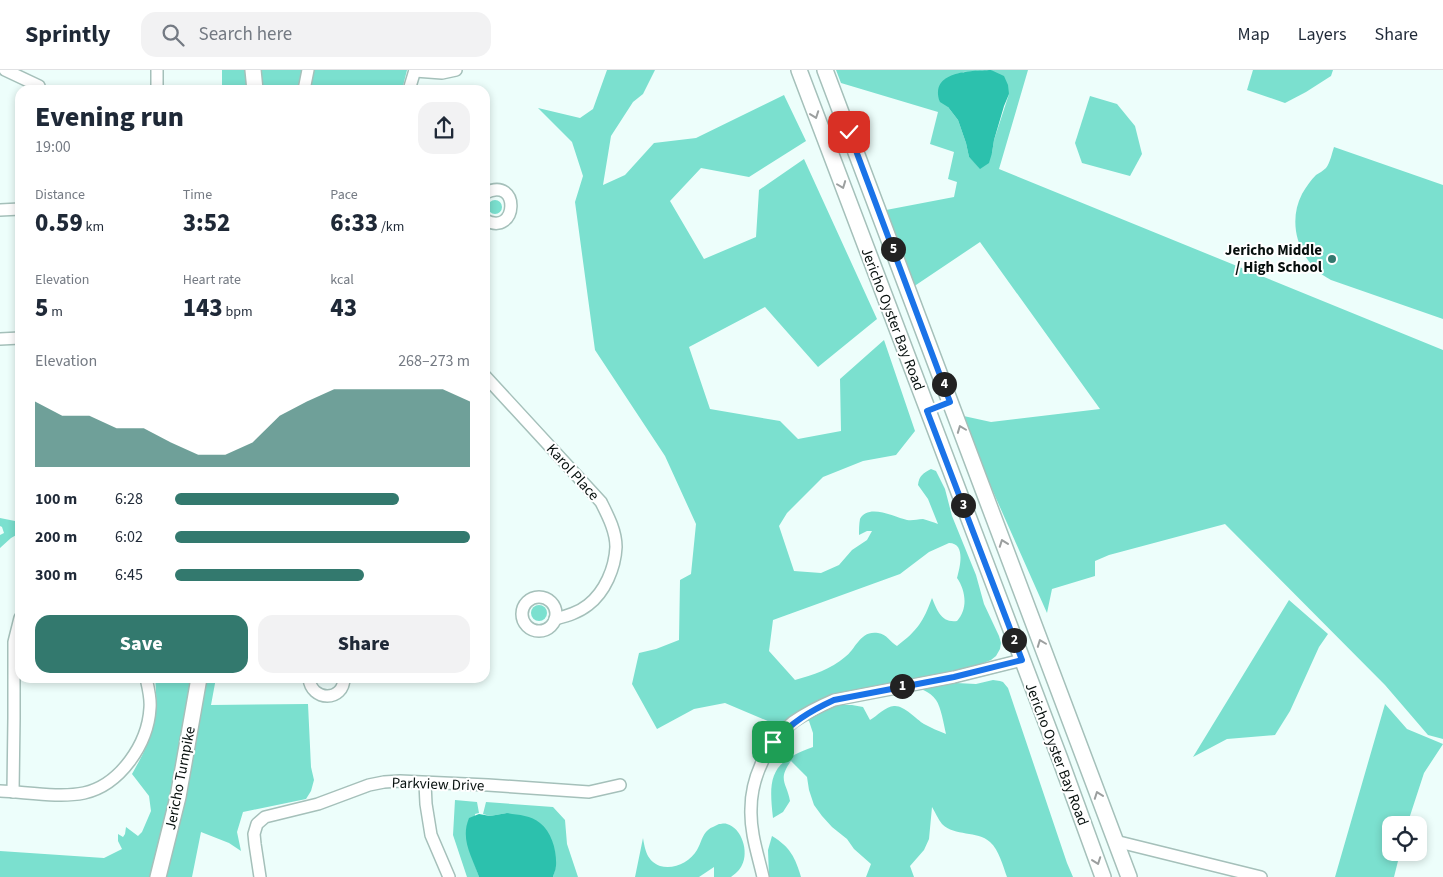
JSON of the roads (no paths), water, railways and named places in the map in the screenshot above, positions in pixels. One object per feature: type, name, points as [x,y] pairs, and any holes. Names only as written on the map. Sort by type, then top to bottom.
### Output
[{"type":"main road","name":"Jericho Oyster Bay Road","points":[[799,70],[1060,758],[1103,877]]},
{"type":"main road","points":[[254,71],[255,85]]},
{"type":"main road","name":"Jericho Oyster Bay Road","points":[[827,75],[1129,877]]},
{"type":"main road","points":[[806,90],[827,75]]},
{"type":"main road","points":[[927,411],[950,402]]},
{"type":"main road","name":"Jericho Turnpike","points":[[158,877],[178,797],[198,683]]},
{"type":"main road","points":[[1060,758],[1070,771],[1093,831],[1098,836],[1115,841]]},
{"type":"street","points":[[5,70],[37,85]]},
{"type":"street","points":[[157,70],[157,85]]},
{"type":"street","points":[[305,85],[308,70]]},
{"type":"street","points":[[411,85],[415,71],[442,73],[456,70]]},
{"type":"street","points":[[490,190],[502,191],[512,204],[509,215],[502,222],[490,222]]},
{"type":"street","points":[[0,210],[15,209]]},
{"type":"street","points":[[0,339],[15,338]]},
{"type":"street","name":"Karol Place","points":[[490,381],[601,502],[610,521],[616,546],[611,572],[600,593],[587,606],[570,615],[555,619]]},
{"type":"street","points":[[13,792],[15,638]]},
{"type":"street","points":[[763,877],[752,832],[750,809],[753,787],[761,764],[773,742],[793,723],[816,708],[834,700],[954,677],[1022,660]]},
{"type":"street","points":[[0,791],[68,794],[85,792],[108,783],[123,770],[133,757],[141,741],[150,708],[147,683]]},
{"type":"street","points":[[310,683],[316,692],[326,696],[331,696],[340,690],[343,683]]},
{"type":"street","name":"Parkview Drive","points":[[260,877],[254,834],[258,824],[265,817],[318,804],[376,784],[400,782],[488,785],[589,792],[620,785]]},
{"type":"street","points":[[425,784],[431,835],[449,877]]},
{"type":"street","points":[[1115,841],[1260,877]]},
{"type":"place","name":"Jericho Middle / High School","points":[[1332,259]]}]
